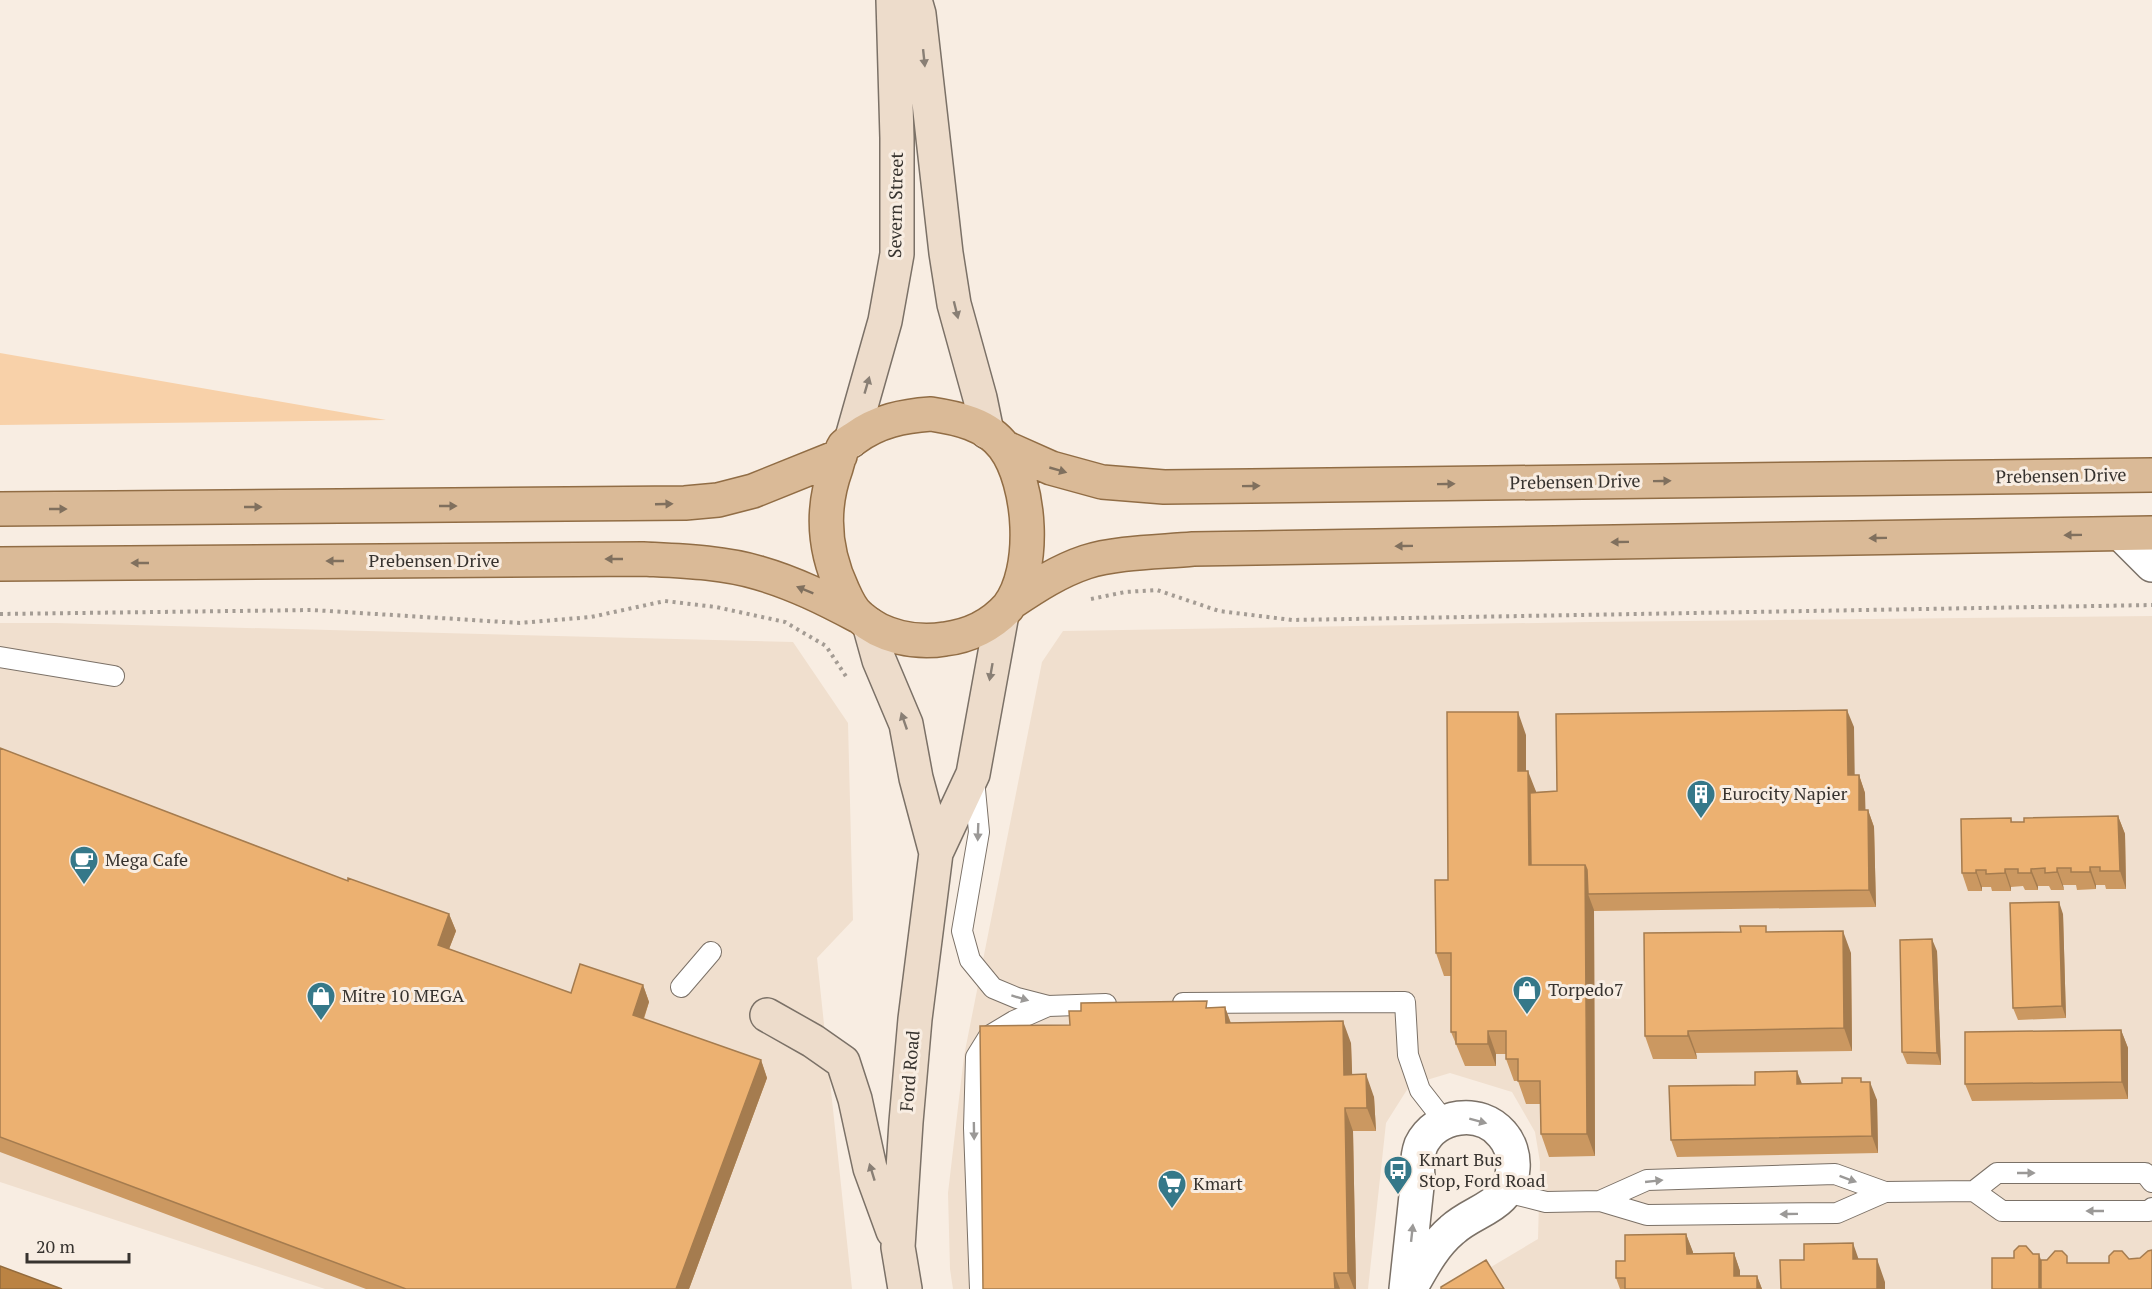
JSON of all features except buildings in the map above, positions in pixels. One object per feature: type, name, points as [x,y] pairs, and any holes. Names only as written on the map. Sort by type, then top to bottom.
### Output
[{"type":"main road","name":"Prebensen Drive","points":[[845,449],[867,429],[896,417],[931,414],[969,422],[995,439],[1051,468],[1102,482],[1164,487],[2152,475]]},
{"type":"main road","points":[[995,439],[1014,467],[1022,489],[1026,512],[1025,558],[1020,580],[1007,608]]},
{"type":"main road","points":[[0,509],[685,503],[718,500],[753,491],[845,449]]},
{"type":"main road","points":[[845,449],[828,496],[827,538],[837,579],[863,620]]},
{"type":"main road","points":[[1007,608],[1050,577],[1088,561],[1193,549],[2136,534]]},
{"type":"main road","name":"Prebensen Drive","points":[[0,564],[653,560],[704,563],[758,573],[809,591],[902,638],[937,641],[955,638],[987,625],[1007,608]]},
{"type":"street","name":"Severn Street","points":[[845,449],[885,321],[897,254],[897,138],[893,0]]},
{"type":"street","name":"Severn Street","points":[[915,0],[919,14],[946,253],[954,304],[980,398],[995,439]]},
{"type":"street","points":[[2136,534],[2152,565]]},
{"type":"street","name":"Ford Road","points":[[905,1289],[898,1247],[906,1122],[914,1030],[936,853],[973,774],[1007,608]]},
{"type":"street","name":"Ford Road","points":[[863,620],[906,724],[916,778],[936,853]]},
{"type":"street","points":[[767,1015],[813,1041],[843,1062],[855,1099],[870,1168],[898,1247]]},
{"type":"street","points":[[1460,1118],[1476,1118],[1490,1124],[1502,1134],[1510,1147],[1514,1162],[1512,1177],[1494,1201],[1453,1228],[1429,1255],[1408,1289],[1418,1177],[1417,1160],[1422,1144],[1431,1131],[1445,1122],[1460,1118]]},
{"type":"street","points":[[1418,1177],[1425,1192],[1436,1204],[1451,1211],[1467,1214],[1494,1201]]},
{"type":"lane","points":[[0,657],[114,676]]},
{"type":"lane","points":[[973,774],[979,832],[963,931],[970,960],[993,988],[1017,998],[1048,1006],[1121,1004]]},
{"type":"lane","points":[[681,987],[711,952]]},
{"type":"lane","points":[[1166,1004],[1406,1002],[1408,1055],[1420,1090],[1445,1122]]},
{"type":"lane","points":[[980,1289],[974,1128],[976,1057],[989,1036],[1014,1021],[1048,1006]]},
{"type":"lane","points":[[1974,1191],[1997,1173],[2145,1173],[2152,1182]]},
{"type":"lane","points":[[1600,1201],[1647,1180],[1835,1174],[1885,1192],[1974,1191],[2002,1211],[2149,1211],[2152,1208]]},
{"type":"lane","points":[[1494,1201],[1600,1201],[1647,1215],[1837,1213],[1885,1192]]},
{"type":"path","points":[[1080,603],[1125,592],[1157,590],[1219,611],[1292,620],[2152,605]]},
{"type":"path","points":[[0,614],[312,610],[520,622],[591,617],[665,601],[716,607],[785,622],[826,646],[851,684]]},
{"type":"shaded area","points":[[0,353],[386,420],[0,425]]},
{"type":"shaded area","points":[[2152,616],[2152,1289],[1454,1289],[1538,1239],[1540,1162],[1535,1132],[1512,1092],[1450,1073],[1410,1085],[1386,1123],[1368,1289],[953,1289],[950,1269],[948,1193],[964,1056],[1042,662],[1063,631]]},
{"type":"shaded area","points":[[0,623],[793,642],[848,723],[853,920],[817,958],[852,1289],[325,1289],[0,1182]]},
{"type":"shaded area","points":[[0,1266],[62,1289],[0,1289]]},
{"type":"place","name":"Eurocity Napier","points":[[1701,820]]},
{"type":"place","name":"Mega Cafe","points":[[84,886]]},
{"type":"place","name":"Torpedo7","points":[[1527,1016]]},
{"type":"place","name":"Mitre 10 MEGA","points":[[321,1022]]},
{"type":"place","name":"Kmart Bus Stop, Ford Road","points":[[1398,1196]]},
{"type":"place","name":"Kmart","points":[[1172,1210]]}]
